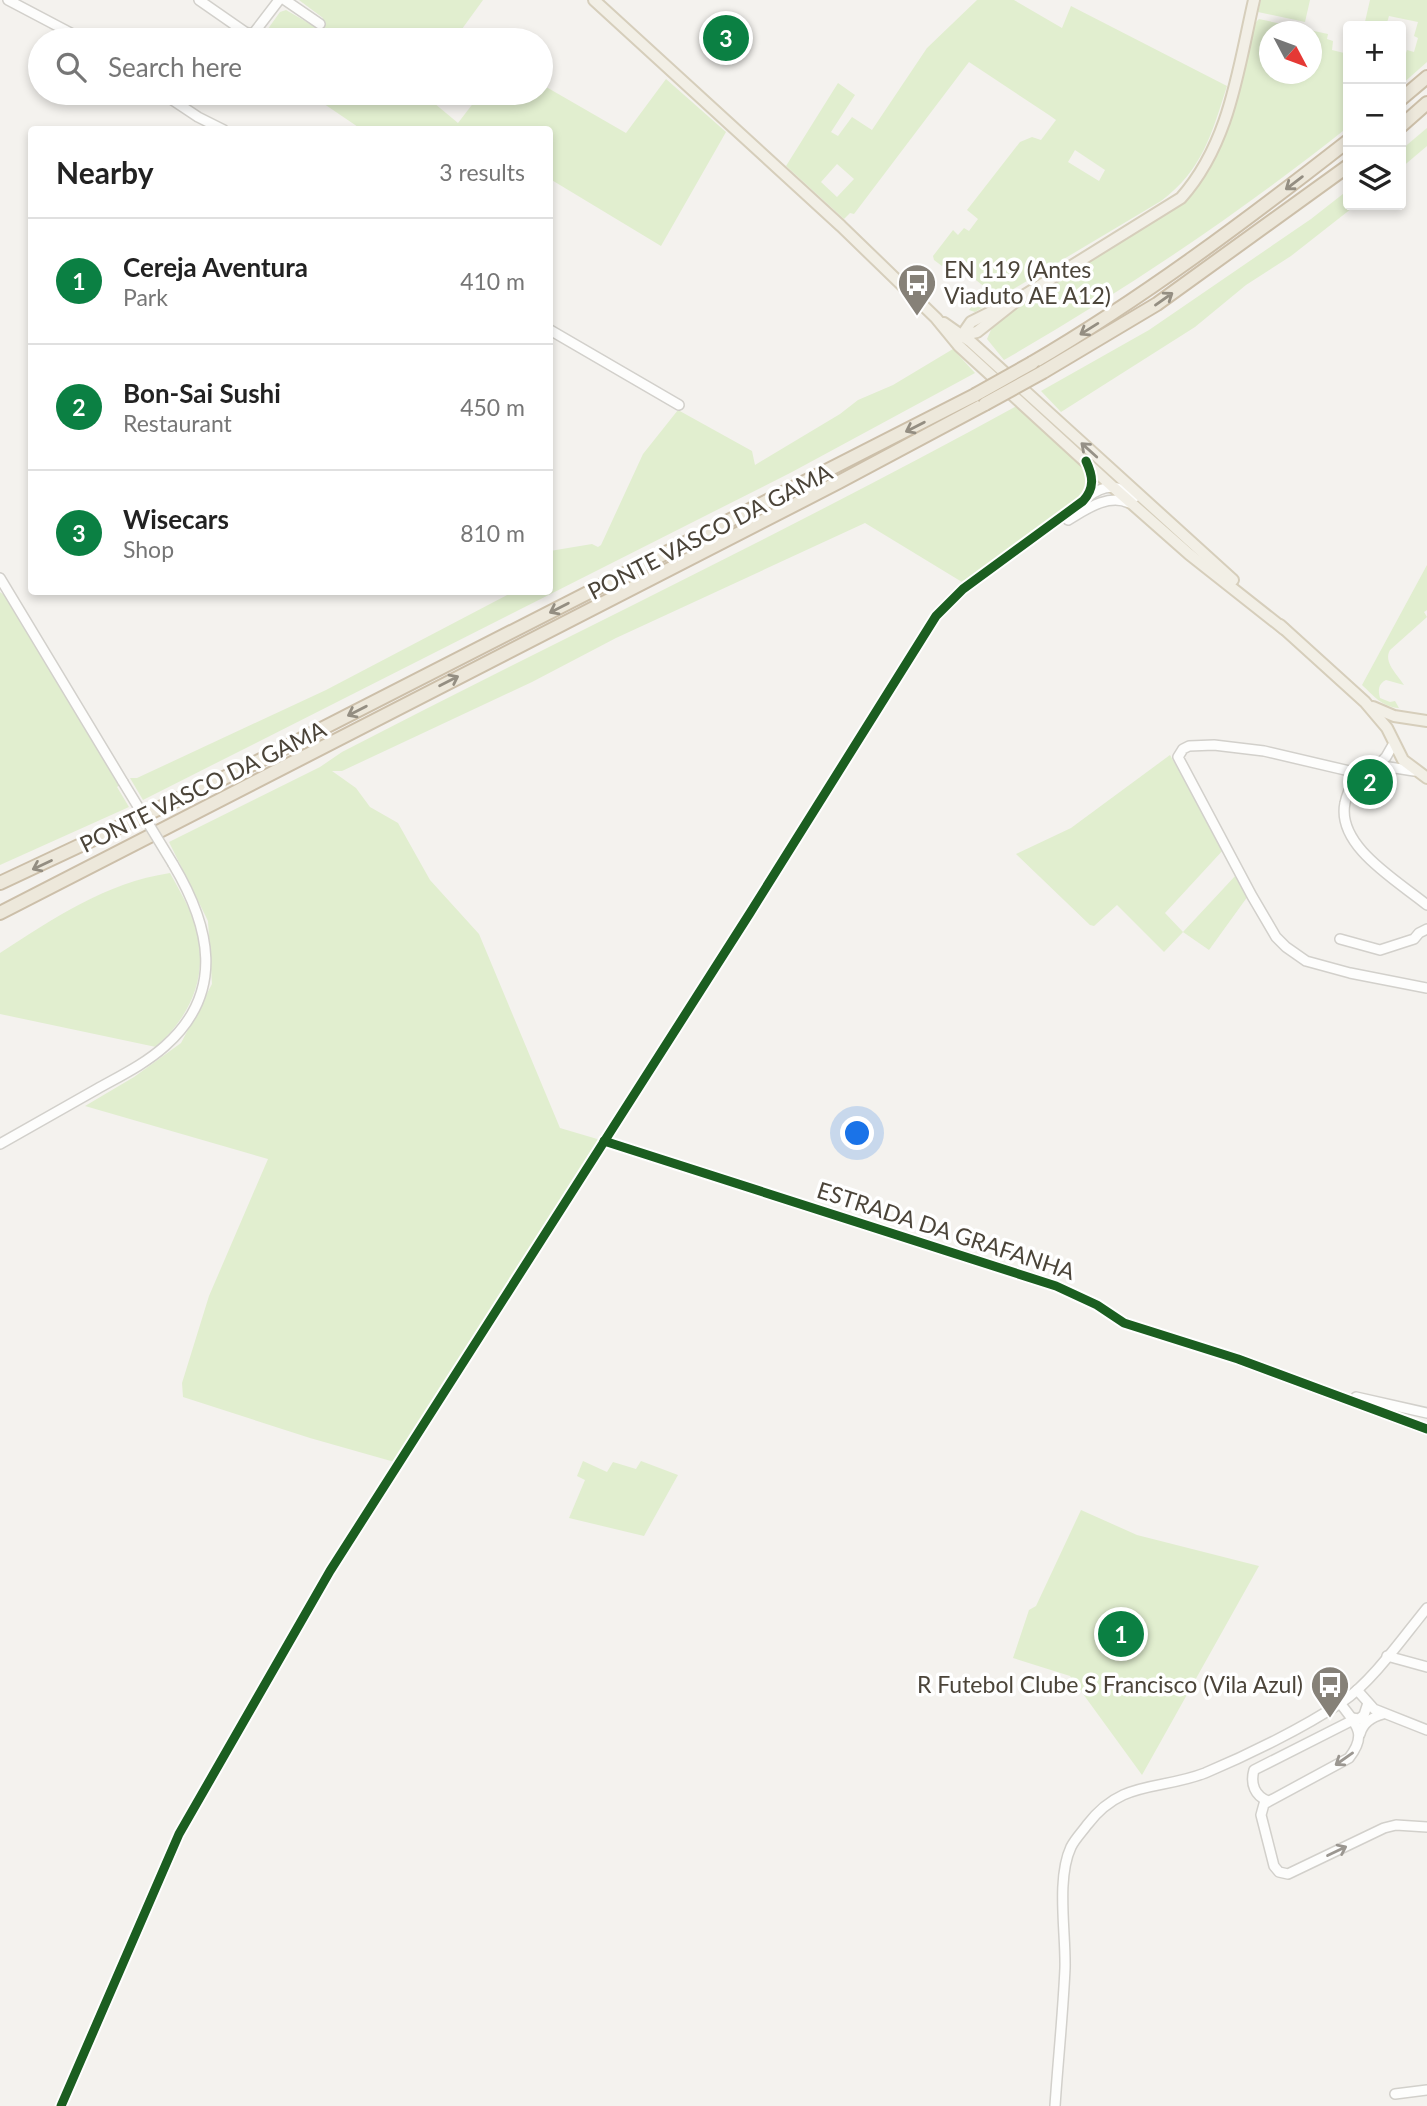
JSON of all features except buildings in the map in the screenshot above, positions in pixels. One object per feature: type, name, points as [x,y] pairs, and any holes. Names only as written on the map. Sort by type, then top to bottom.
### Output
[{"type":"highway","points":[[1406,95],[1427,77]]},
{"type":"highway","points":[[1406,121],[1427,103]]},
{"type":"highway","name":"PONTE VASCO DA GAMA","points":[[0,883],[246,768],[975,395],[1118,309],[1295,183],[1343,145]]},
{"type":"highway","name":"PONTE VASCO DA GAMA","points":[[0,913],[806,499],[1043,372],[1157,304],[1343,170]]},
{"type":"main road","points":[[594,0],[722,115],[1113,487],[1189,554],[1284,629]]},
{"type":"main road","points":[[960,339],[971,322],[1020,298],[1181,198],[1203,170],[1220,136],[1232,99],[1254,0]]},
{"type":"main road","points":[[960,339],[977,332],[1020,298]]},
{"type":"main road","points":[[991,321],[984,331],[983,341],[985,350],[995,363]]},
{"type":"main road","points":[[960,339],[995,363],[1365,702],[1387,728],[1403,760],[1414,771],[1427,778]]},
{"type":"main road","points":[[1365,702],[1384,713],[1410,720],[1426,720]]},
{"type":"main road","points":[[1394,742],[1399,728],[1410,720]]},
{"type":"street","points":[[8,0],[20,3],[63,28]]},
{"type":"street","points":[[199,0],[239,28]]},
{"type":"street","points":[[259,28],[279,0]]},
{"type":"street","points":[[285,0],[320,24]]},
{"type":"street","points":[[180,105],[216,126]]},
{"type":"street","points":[[553,332],[679,405]]},
{"type":"street","points":[[1083,501],[1090,492],[1092,481],[1086,461]]},
{"type":"street","points":[[1027,544],[1109,497],[1113,487],[1108,466]]},
{"type":"street","points":[[61,2106],[184,1825],[330,1571],[936,616],[963,589],[1097,491],[1113,487],[1126,490],[1188,539]]},
{"type":"street","points":[[1097,504],[1121,500],[1139,510]]},
{"type":"street","points":[[0,578],[173,864],[198,912],[207,952],[202,990],[187,1021],[164,1047],[142,1063],[0,1144]]},
{"type":"street","points":[[1372,770],[1386,757],[1394,742]]},
{"type":"street","points":[[1414,771],[1389,767],[1358,773],[1264,751],[1214,745],[1189,746],[1182,749],[1178,757],[1252,896],[1276,937],[1286,947],[1306,961],[1427,988]]},
{"type":"street","points":[[1358,773],[1344,804],[1348,834],[1368,857],[1427,905]]},
{"type":"street","points":[[1340,939],[1380,950],[1414,939],[1427,929]]},
{"type":"street","name":"ESTRADA DA GRAFANHA","points":[[604,1141],[1056,1286],[1097,1305],[1124,1324],[1238,1359],[1427,1429]]},
{"type":"street","name":"ESTRADA DA GRAFANHA","points":[[1323,1390],[1427,1413]]},
{"type":"street","points":[[1055,2106],[1065,1967],[1064,1874],[1071,1847],[1100,1810],[1122,1795],[1140,1788],[1202,1774],[1265,1744],[1340,1703],[1357,1690],[1427,1608]]},
{"type":"street","points":[[1387,1656],[1427,1667]]},
{"type":"street","points":[[1357,1690],[1383,1714],[1427,1730]]},
{"type":"street","points":[[1340,1703],[1360,1734]]},
{"type":"street","points":[[1268,1801],[1258,1794],[1253,1783],[1254,1770],[1352,1719],[1359,1719],[1364,1715],[1368,1703]]},
{"type":"street","points":[[1383,1714],[1367,1721],[1361,1727],[1355,1751],[1349,1758],[1264,1804],[1261,1815],[1274,1866],[1279,1872],[1288,1874],[1384,1828],[1396,1825],[1427,1827]]},
{"type":"street","points":[[1395,2094],[1427,2090]]},
{"type":"green space","points":[[299,0],[483,0],[463,28],[317,28],[323,18]]},
{"type":"green space","points":[[977,0],[1014,0],[1062,28],[1071,6],[1227,86],[1204,150],[1175,189],[1161,201],[975,312],[969,310],[986,288],[948,258],[942,266],[933,256],[953,230],[958,235],[964,228],[969,231],[978,219],[967,210],[1020,142],[1032,137],[1041,140],[1056,120],[969,62],[854,214],[850,213],[844,219],[786,166],[838,83],[855,95],[831,132],[838,136],[852,117],[872,130],[927,48]],"holes":[[[1075,150],[1105,170],[1099,181],[1068,162]],[[837,164],[854,179],[837,197],[821,182]]]},
{"type":"green space","points":[[1261,0],[1310,0],[1305,21],[1258,12]]},
{"type":"green space","points":[[1370,0],[1427,0],[1427,62],[1406,81],[1406,53],[1407,50],[1414,52],[1418,38],[1414,36],[1418,22],[1389,16],[1388,21],[1365,21]]},
{"type":"green space","points":[[286,10],[317,28],[269,28],[280,12]]},
{"type":"green space","points":[[1259,19],[1268,21],[1259,21],[1259,84],[1322,84],[1322,33],[1328,34],[1327,39],[1333,41],[1332,50],[1343,53],[1343,131],[1266,190],[1180,250],[1093,307],[1004,360],[987,339],[994,323],[1185,199],[1209,171],[1225,137],[1254,24]]},
{"type":"green space","points":[[666,79],[726,132],[661,246],[553,181],[553,126],[357,126],[326,105],[436,105],[458,123],[472,105],[553,105],[553,91],[626,133]]},
{"type":"green space","points":[[1427,128],[1427,146],[1406,164],[1406,146]]},
{"type":"green space","points":[[1343,194],[1343,210],[1350,210],[1291,256],[1246,285],[1195,327],[1061,412],[1041,391],[1149,330],[1311,219]]},
{"type":"green space","points":[[953,349],[975,373],[792,472],[553,593],[553,550],[601,545],[643,454],[678,410],[752,451],[755,465],[840,414],[858,400],[893,385]]},
{"type":"green space","points":[[1022,403],[1086,461],[1089,485],[1080,499],[962,582],[865,523],[616,638],[532,682],[342,771],[332,771],[356,788],[370,807],[398,823],[430,880],[479,934],[560,1128],[604,1141],[398,1463],[183,1397],[182,1383],[209,1296],[268,1159],[85,1106],[134,1077],[181,1043],[212,984],[208,921],[169,842],[320,767],[342,752],[427,708],[768,537]]},
{"type":"green space","points":[[1427,565],[1427,610],[1424,612],[1427,617],[1388,654],[1392,668],[1404,685],[1386,680],[1379,688],[1380,698],[1395,701],[1399,708],[1393,707],[1378,700],[1362,685]]},
{"type":"green space","points":[[0,592],[8,598],[123,782],[117,787],[129,807],[0,865]]},
{"type":"green space","points":[[507,595],[549,595],[143,800],[130,778],[137,778],[326,690]]},
{"type":"green space","points":[[1170,755],[1224,849],[1165,913],[1183,932],[1164,952],[1117,905],[1094,926],[1090,925],[1016,854],[1071,828]]},
{"type":"green space","points":[[170,873],[197,931],[200,968],[191,1002],[182,1018],[156,1047],[0,1014],[0,953],[60,915],[102,893]]},
{"type":"green space","points":[[1237,874],[1248,896],[1209,950],[1183,932]]},
{"type":"green space","points":[[583,1461],[607,1472],[613,1462],[636,1469],[641,1461],[678,1475],[644,1536],[569,1518],[585,1480],[577,1476]]},
{"type":"green space","points":[[1081,1510],[1137,1535],[1259,1566],[1142,1775],[1070,1676],[1013,1658],[1029,1610],[1036,1606]]},
{"type":"cycle path","points":[[61,2106],[179,1834],[330,1571],[936,616],[963,589],[1083,501],[1092,482],[1086,461]]},
{"type":"cycle path","points":[[604,1141],[1056,1286],[1097,1305],[1124,1323],[1238,1359],[1427,1429]]},
{"type":"place","name":"Wisecars","points":[[726,38]]},
{"type":"place","name":"EN 119 (Antes Viaduto AE A12)","points":[[917,317]]},
{"type":"place","name":"Bon-Sai Sushi","points":[[1370,782]]},
{"type":"place","name":"Cereja Aventura","points":[[1121,1634]]},
{"type":"place","name":"R Futebol Clube S Francisco (Vila Azul)","points":[[1330,1719]]}]
